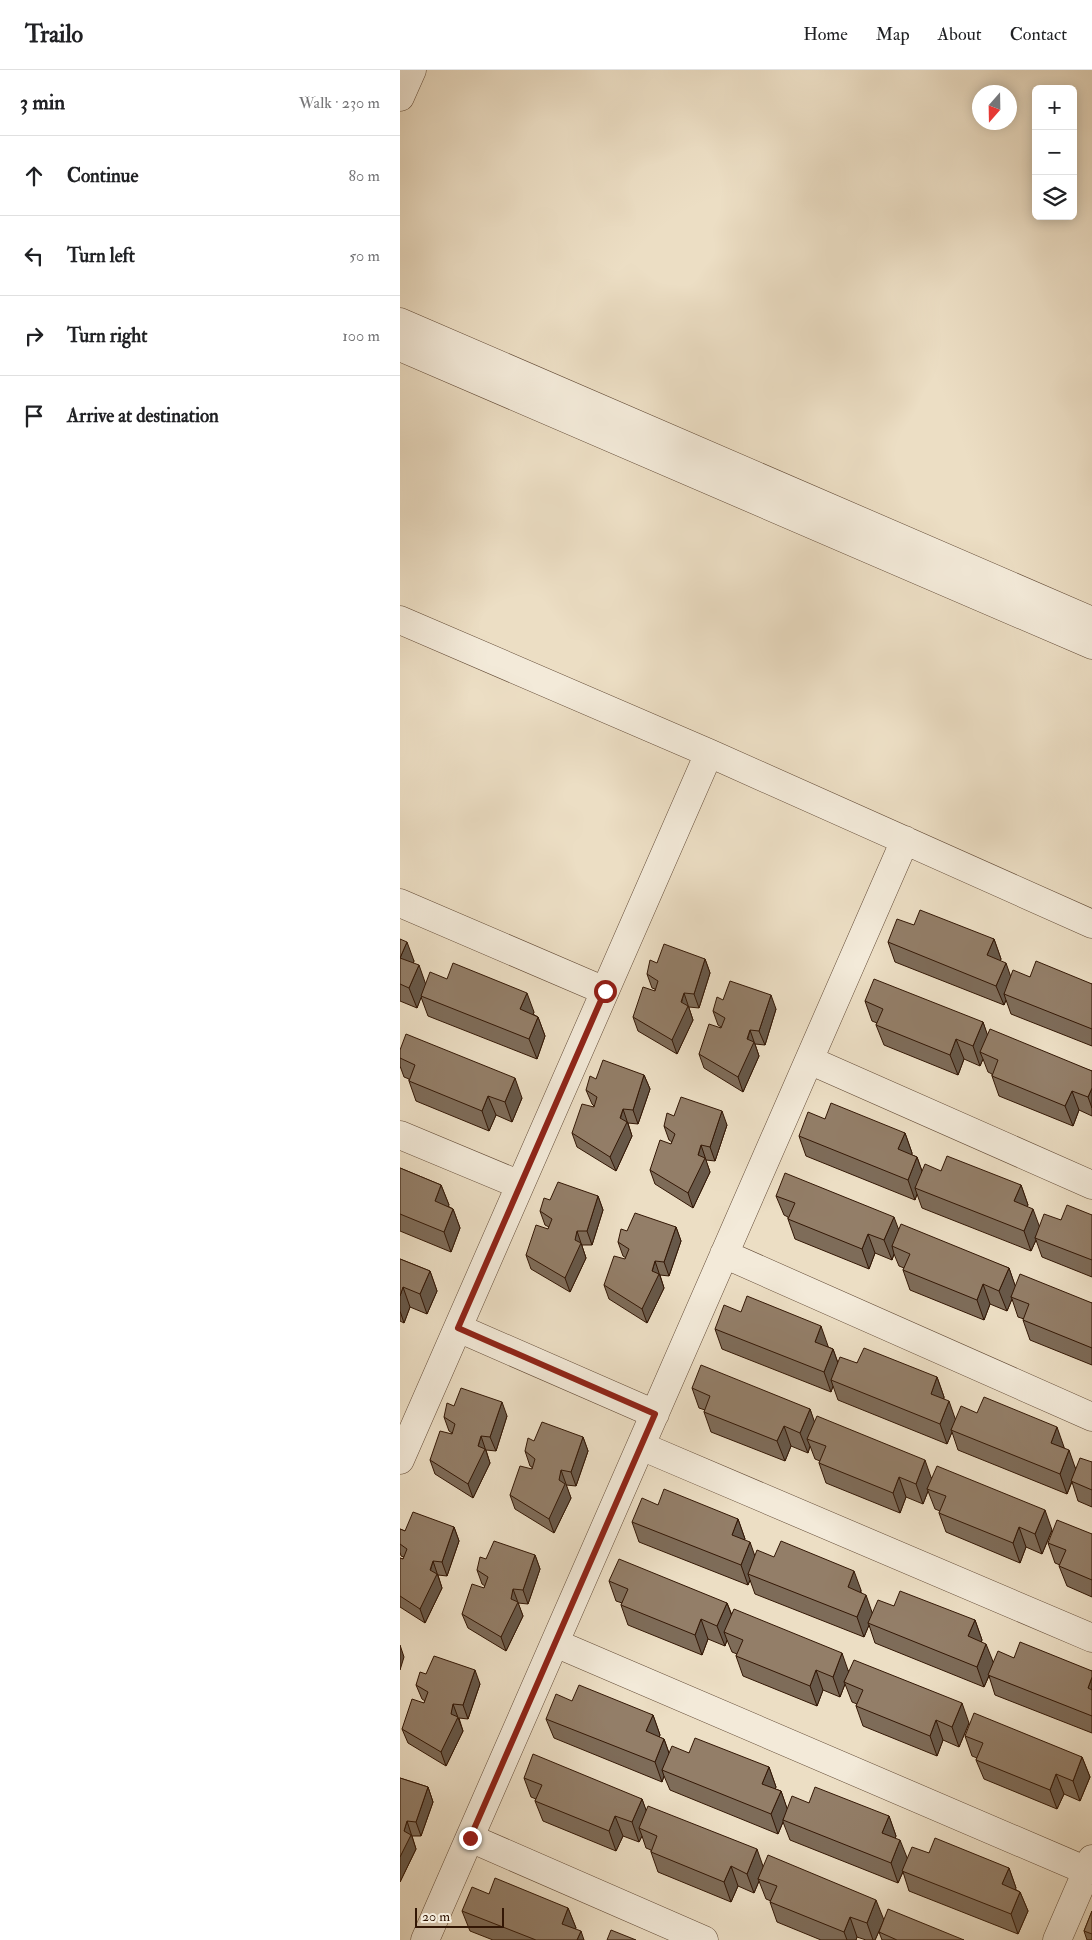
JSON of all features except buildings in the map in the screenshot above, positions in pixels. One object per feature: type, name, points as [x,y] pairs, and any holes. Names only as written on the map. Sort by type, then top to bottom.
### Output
[{"type":"street","points":[[400,97],[412,70]]},
{"type":"street","points":[[400,322],[1092,621]]},
{"type":"street","points":[[400,347],[1092,645]]},
{"type":"street","points":[[400,620],[709,753],[1092,924]]},
{"type":"street","points":[[400,1460],[709,753]]},
{"type":"street","points":[[425,1940],[905,840]]},
{"type":"street","points":[[400,903],[605,991]]},
{"type":"street","points":[[809,1060],[1092,1185]]},
{"type":"street","points":[[400,1135],[520,1185]]},
{"type":"street","points":[[724,1254],[1092,1417]]},
{"type":"street","points":[[458,1328],[655,1414]]},
{"type":"street","points":[[641,1446],[1092,1638]]},
{"type":"street","points":[[555,1643],[1089,1865],[1057,1940]]},
{"type":"street","points":[[470,1838],[704,1940]]},
{"type":"route","points":[[470,1838],[655,1414],[458,1328],[605,991]]}]
